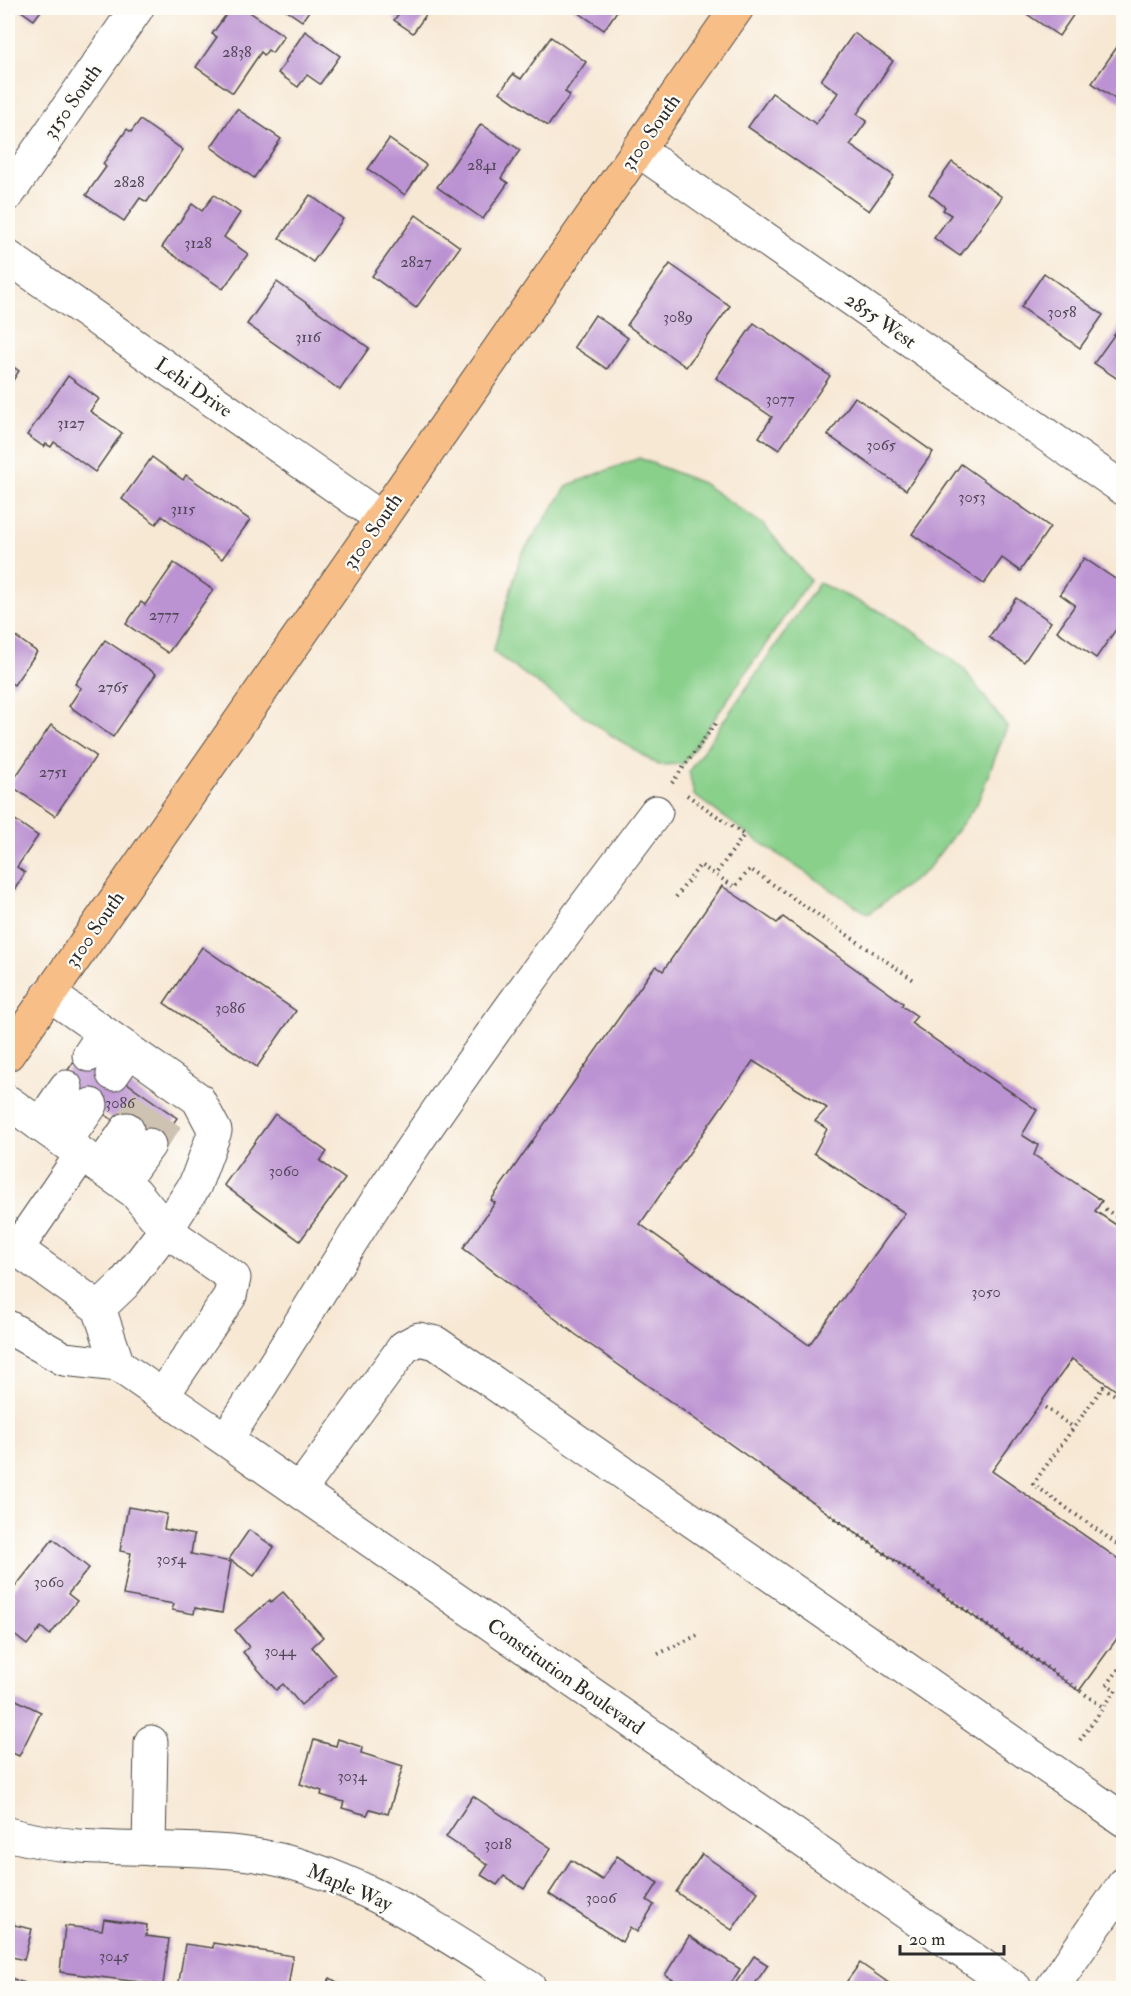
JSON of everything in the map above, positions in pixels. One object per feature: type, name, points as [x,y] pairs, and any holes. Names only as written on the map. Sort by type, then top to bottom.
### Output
[{"type":"main road","name":"3100 South","points":[[8,1054],[737,8]]},
{"type":"street","name":"3150 South","points":[[8,194],[137,8]]},
{"type":"street","name":"2855 West","points":[[638,150],[1124,489]]},
{"type":"street","name":"Lehi Drive","points":[[8,257],[381,518]]},
{"type":"street","points":[[226,1440],[395,1173],[572,921],[656,812]]},
{"type":"street","points":[[49,994],[109,1053],[168,1095],[198,1099],[214,1131],[195,1185],[166,1230],[124,1284],[99,1308]]},
{"type":"street","points":[[79,1096],[82,1154]]},
{"type":"street","points":[[8,1102],[135,1192],[166,1230],[234,1278],[230,1296],[163,1395]]},
{"type":"street","points":[[118,1365],[99,1308],[12,1246],[82,1154],[138,1137]]},
{"type":"street","name":"Constitution Boulevard","points":[[8,1327],[64,1359],[118,1365],[1015,1989]]},
{"type":"street","points":[[300,1490],[404,1347],[419,1340],[436,1343],[1124,1820]]},
{"type":"street","points":[[149,1849],[151,1742]]},
{"type":"street","name":"Maple Way","points":[[8,1834],[74,1847],[212,1850],[250,1854],[288,1862],[325,1874],[397,1906],[530,1989]]},
{"type":"street","points":[[1052,1989],[1124,1884]]},
{"type":"path","points":[[672,784],[718,720]]},
{"type":"path","points":[[681,791],[744,835],[715,875]]},
{"type":"path","points":[[676,897],[700,865],[735,887],[750,869],[914,980]]},
{"type":"path","points":[[1104,1209],[1124,1222]]},
{"type":"path","points":[[1124,1401],[1103,1387],[1033,1484],[1124,1549]]},
{"type":"path","points":[[1040,1404],[1073,1427]]},
{"type":"path","points":[[830,1515],[1103,1707]]},
{"type":"path","points":[[658,1654],[698,1635]]},
{"type":"path","points":[[1080,1740],[1116,1690],[1107,1685],[1124,1662]]},
{"type":"green space","points":[[639,458],[702,483],[764,525],[810,580],[683,764],[658,765],[606,732],[493,652],[521,555],[568,485]]},
{"type":"green space","points":[[819,583],[896,619],[963,668],[1007,727],[977,804],[927,870],[868,914],[746,833],[694,795],[689,771]]},
{"type":"building","points":[[17,8],[43,8],[34,20]]},
{"type":"building","points":[[231,8],[244,8],[284,36],[272,53],[268,50],[264,55],[261,52],[233,93],[196,67],[217,37],[212,34]]},
{"type":"building","points":[[283,8],[311,8],[302,21]]},
{"type":"building","points":[[403,8],[430,9],[413,33],[394,20]]},
{"type":"building","points":[[572,8],[619,8],[604,30]]},
{"type":"building","points":[[1018,8],[1078,8],[1059,36]]},
{"type":"building","points":[[305,31],[340,56],[320,84],[307,75],[298,87],[278,73]]},
{"type":"building","points":[[854,33],[893,61],[857,114],[867,121],[850,145],[894,176],[869,211],[748,127],[772,93],[816,124],[838,93],[821,80]]},
{"type":"building","points":[[551,37],[586,62],[565,92],[570,95],[548,126],[500,92],[513,74],[521,79]]},
{"type":"building","points":[[1124,37],[1124,105],[1092,83]]},
{"type":"building","points":[[237,109],[281,139],[254,178],[211,147]]},
{"type":"building","points":[[140,120],[183,150],[147,202],[140,198],[124,221],[86,195],[106,167],[103,164],[127,129],[131,132]]},
{"type":"building","points":[[481,124],[520,150],[501,178],[508,183],[483,219],[437,187]]},
{"type":"building","points":[[389,139],[426,165],[405,195],[368,169]]},
{"type":"building","points":[[952,162],[1002,197],[960,256],[934,238],[951,215],[943,210],[945,207],[929,194]]},
{"type":"building","points":[[214,195],[240,213],[224,237],[248,254],[223,289],[162,247],[192,204],[202,211]]},
{"type":"building","points":[[310,195],[343,219],[313,262],[279,238]]},
{"type":"building","points":[[416,215],[460,247],[416,308],[372,276]]},
{"type":"building","points":[[670,264],[730,306],[686,367],[627,325]]},
{"type":"building","points":[[1044,273],[1103,315],[1080,348],[1021,307]]},
{"type":"building","points":[[277,282],[369,348],[340,390],[247,324]]},
{"type":"building","points":[[595,315],[628,338],[607,369],[574,347]]},
{"type":"building","points":[[1124,321],[1124,383],[1094,363]]},
{"type":"building","points":[[754,323],[830,376],[779,450],[759,437],[772,417],[716,378]]},
{"type":"building","points":[[8,363],[19,371],[8,388]]},
{"type":"building","points":[[68,376],[99,399],[90,411],[122,433],[95,472],[54,442],[51,447],[46,444],[44,447],[27,435]]},
{"type":"building","points":[[855,397],[933,452],[906,490],[828,435]]},
{"type":"building","points":[[152,457],[183,480],[186,475],[250,520],[222,559],[162,516],[156,524],[122,499]]},
{"type":"building","points":[[961,464],[1050,527],[1020,571],[1002,558],[984,584],[912,534]]},
{"type":"building","points":[[1084,558],[1124,585],[1124,618],[1096,658],[1057,631],[1075,605],[1060,594]]},
{"type":"building","points":[[174,563],[213,590],[168,653],[126,624],[141,602],[145,605]]},
{"type":"building","points":[[1016,598],[1051,622],[1024,662],[989,637]]},
{"type":"building","points":[[8,631],[37,652],[14,685],[8,681]]},
{"type":"building","points":[[105,640],[156,674],[113,737],[69,706],[81,688],[75,684]]},
{"type":"building","points":[[51,725],[96,756],[55,816],[10,785]]},
{"type":"building","points":[[8,815],[38,836],[17,867],[25,873],[8,900]]},
{"type":"building","points":[[722,886],[777,923],[783,917],[903,1003],[902,1006],[917,1016],[911,1023],[1037,1110],[1022,1135],[1038,1145],[1034,1155],[1102,1201],[1095,1211],[1124,1230],[1124,1396],[1072,1359],[992,1471],[1124,1563],[1124,1629],[1079,1691],[575,1334],[463,1248],[495,1203],[491,1200],[651,972],[656,966],[663,971]],"holes":[[[753,1061],[827,1108],[815,1121],[827,1129],[814,1153],[905,1213],[809,1345],[640,1224]]]},
{"type":"building","points":[[202,947],[296,1011],[257,1067],[164,1003]]},
{"type":"building","points":[[81,1051],[177,1118],[155,1149],[59,1083]]},
{"type":"building","points":[[275,1114],[327,1152],[320,1161],[345,1179],[300,1241],[224,1185]]},
{"type":"building","points":[[128,1507],[167,1514],[164,1529],[194,1535],[191,1554],[231,1562],[222,1613],[195,1608],[194,1614],[172,1610],[174,1604],[123,1595],[131,1553],[120,1551]]},
{"type":"building","points":[[249,1530],[274,1547],[254,1576],[229,1559]]},
{"type":"building","points":[[53,1539],[89,1568],[68,1594],[77,1601],[50,1635],[41,1627],[27,1645],[8,1630],[8,1596]]},
{"type":"building","points":[[283,1592],[323,1637],[312,1647],[336,1675],[301,1705],[283,1684],[276,1690],[243,1652],[249,1647],[235,1630]]},
{"type":"building","points":[[8,1696],[41,1712],[19,1756],[8,1751]]},
{"type":"building","points":[[338,1739],[362,1747],[361,1753],[403,1766],[388,1814],[370,1809],[367,1815],[342,1808],[344,1802],[321,1795],[322,1791],[300,1784],[314,1740],[336,1746]]},
{"type":"building","points":[[473,1796],[551,1848],[524,1889],[504,1876],[497,1885],[481,1875],[488,1865],[446,1837]]},
{"type":"building","points":[[702,1854],[758,1892],[732,1930],[676,1892]]},
{"type":"building","points":[[617,1856],[658,1883],[647,1900],[654,1905],[637,1932],[630,1927],[622,1942],[549,1894],[571,1860],[602,1880]]},
{"type":"building","points":[[104,1919],[147,1925],[146,1936],[169,1939],[163,1985],[60,1972],[65,1926],[102,1930]]},
{"type":"building","points":[[8,1920],[14,1922],[14,1925],[32,1929],[24,1960],[8,1956]]},
{"type":"building","points":[[689,1936],[740,1969],[728,1988],[686,1988],[665,1975]]},
{"type":"building","points":[[213,1943],[293,1956],[288,1988],[178,1988],[185,1944],[213,1948]]},
{"type":"building","points":[[754,1956],[768,1965],[752,1988],[742,1988],[735,1984]]},
{"type":"building","points":[[860,1963],[896,1988],[842,1988]]},
{"type":"building","points":[[8,1977],[30,1985],[30,1988],[8,1988]]},
{"type":"building","points":[[330,1978],[347,1988],[324,1988]]},
{"type":"tunnel","points":[[127,1129],[149,1099]]},
{"type":"tunnel","points":[[149,1145],[170,1114]]}]
